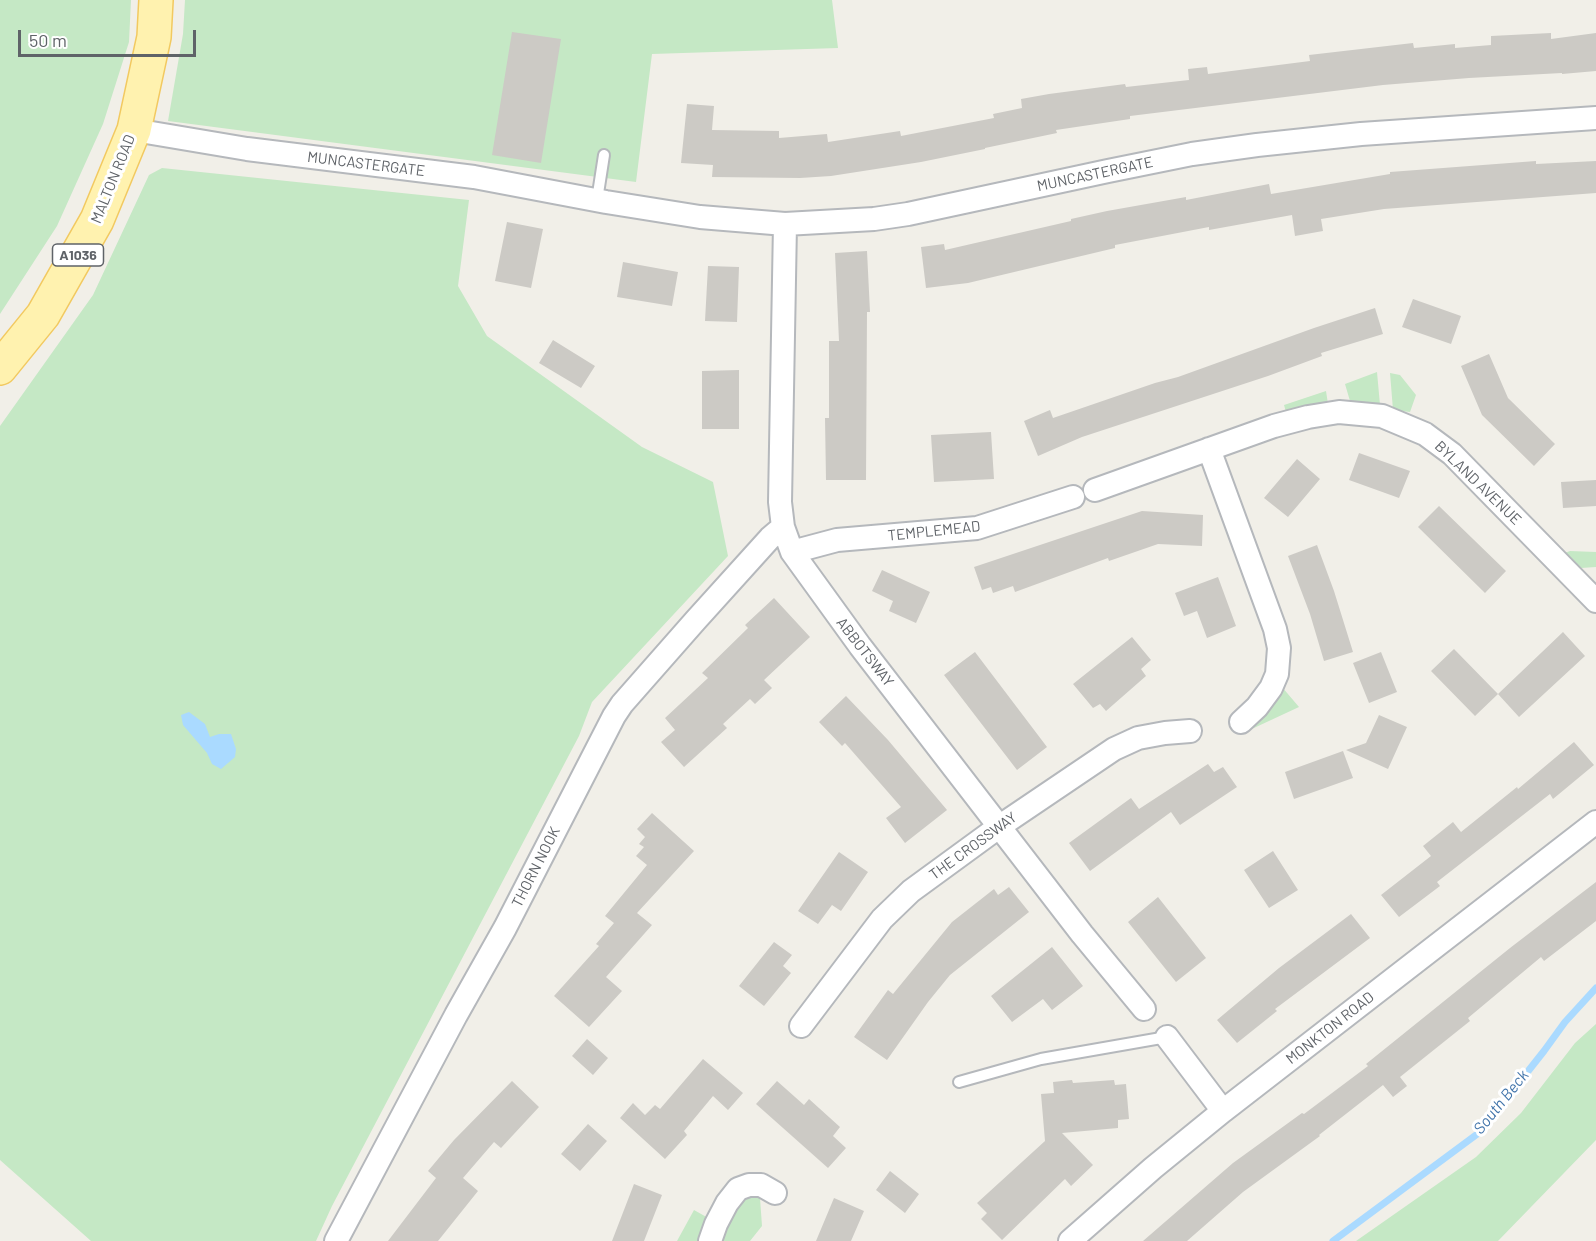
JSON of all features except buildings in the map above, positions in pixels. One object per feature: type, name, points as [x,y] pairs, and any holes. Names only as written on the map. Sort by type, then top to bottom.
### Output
[{"type":"main road","name":"MALTON ROAD","points":[[0,368],[43,315],[90,234],[134,130],[154,37],[156,0]]},
{"type":"street","name":"MUNCASTERGATE","points":[[134,130],[247,149],[474,177],[700,217],[785,224],[874,219],[908,214],[1182,156],[1257,144],[1596,117]]},
{"type":"street","name":"ABBOTSWAY","points":[[785,224],[780,502],[783,527],[792,552],[860,646],[1082,934],[1144,1009]]},
{"type":"street","name":"BYLAND AVENUE","points":[[1095,490],[1274,426],[1308,417],[1339,411],[1382,416],[1406,424],[1425,434],[1452,454],[1593,593]]},
{"type":"street","points":[[1209,449],[1275,628],[1279,648],[1277,674],[1271,688],[1241,722]]},
{"type":"street","name":"TEMPLEMEAD","points":[[792,552],[837,540],[977,528],[1073,497]]},
{"type":"street","name":"THORN NOOK","points":[[336,1241],[451,1024],[505,928],[614,716],[695,621],[770,538],[783,527]]},
{"type":"street","name":"THE CROSSWAY","points":[[801,1026],[882,920],[911,891],[1000,826],[1114,749],[1138,738],[1190,731]]},
{"type":"street","name":"MONKTON ROAD","points":[[1070,1241],[1153,1168],[1223,1111],[1596,822]]},
{"type":"street","points":[[1167,1037],[1223,1111]]},
{"type":"street","points":[[710,1241],[727,1203],[738,1189],[749,1185],[762,1185],[775,1193]]},
{"type":"lane","points":[[597,200],[604,155]]},
{"type":"lane","points":[[959,1082],[1041,1059],[1167,1037]]},
{"type":"green space","points":[[0,0],[131,0],[129,42],[103,124],[57,226],[0,314]]},
{"type":"green space","points":[[185,0],[832,0],[838,48],[652,54],[636,182],[168,121],[183,34]]},
{"type":"green space","points":[[162,168],[469,200],[458,286],[487,336],[642,447],[713,482],[728,556],[592,702],[579,736],[332,1206],[316,1241],[91,1241],[0,1160],[0,426],[93,295],[149,175]]},
{"type":"green space","points":[[1377,372],[1380,405],[1350,401],[1345,384]]},
{"type":"green space","points":[[1390,373],[1400,375],[1416,395],[1410,412],[1393,410]]},
{"type":"green space","points":[[1326,391],[1328,404],[1311,405],[1286,412],[1284,405]]},
{"type":"green space","points":[[1570,551],[1596,552],[1596,567],[1581,568],[1571,563],[1562,554]]},
{"type":"green space","points":[[1282,687],[1299,707],[1241,734],[1268,708]]},
{"type":"green space","points":[[1596,1024],[1596,1140],[1498,1241],[1356,1241],[1476,1157],[1521,1113],[1575,1043]]},
{"type":"green space","points":[[756,1193],[760,1198],[762,1226],[750,1241],[718,1241],[719,1234],[742,1200]]},
{"type":"green space","points":[[694,1210],[710,1219],[702,1241],[677,1241]]},
{"type":"water","points":[[189,712],[205,724],[210,737],[231,734],[236,749],[235,757],[221,769],[212,764],[207,753],[183,725],[181,715]]},
{"type":"waterway","name":"South Beck","points":[[1333,1241],[1480,1132],[1565,1022],[1596,988]]}]
